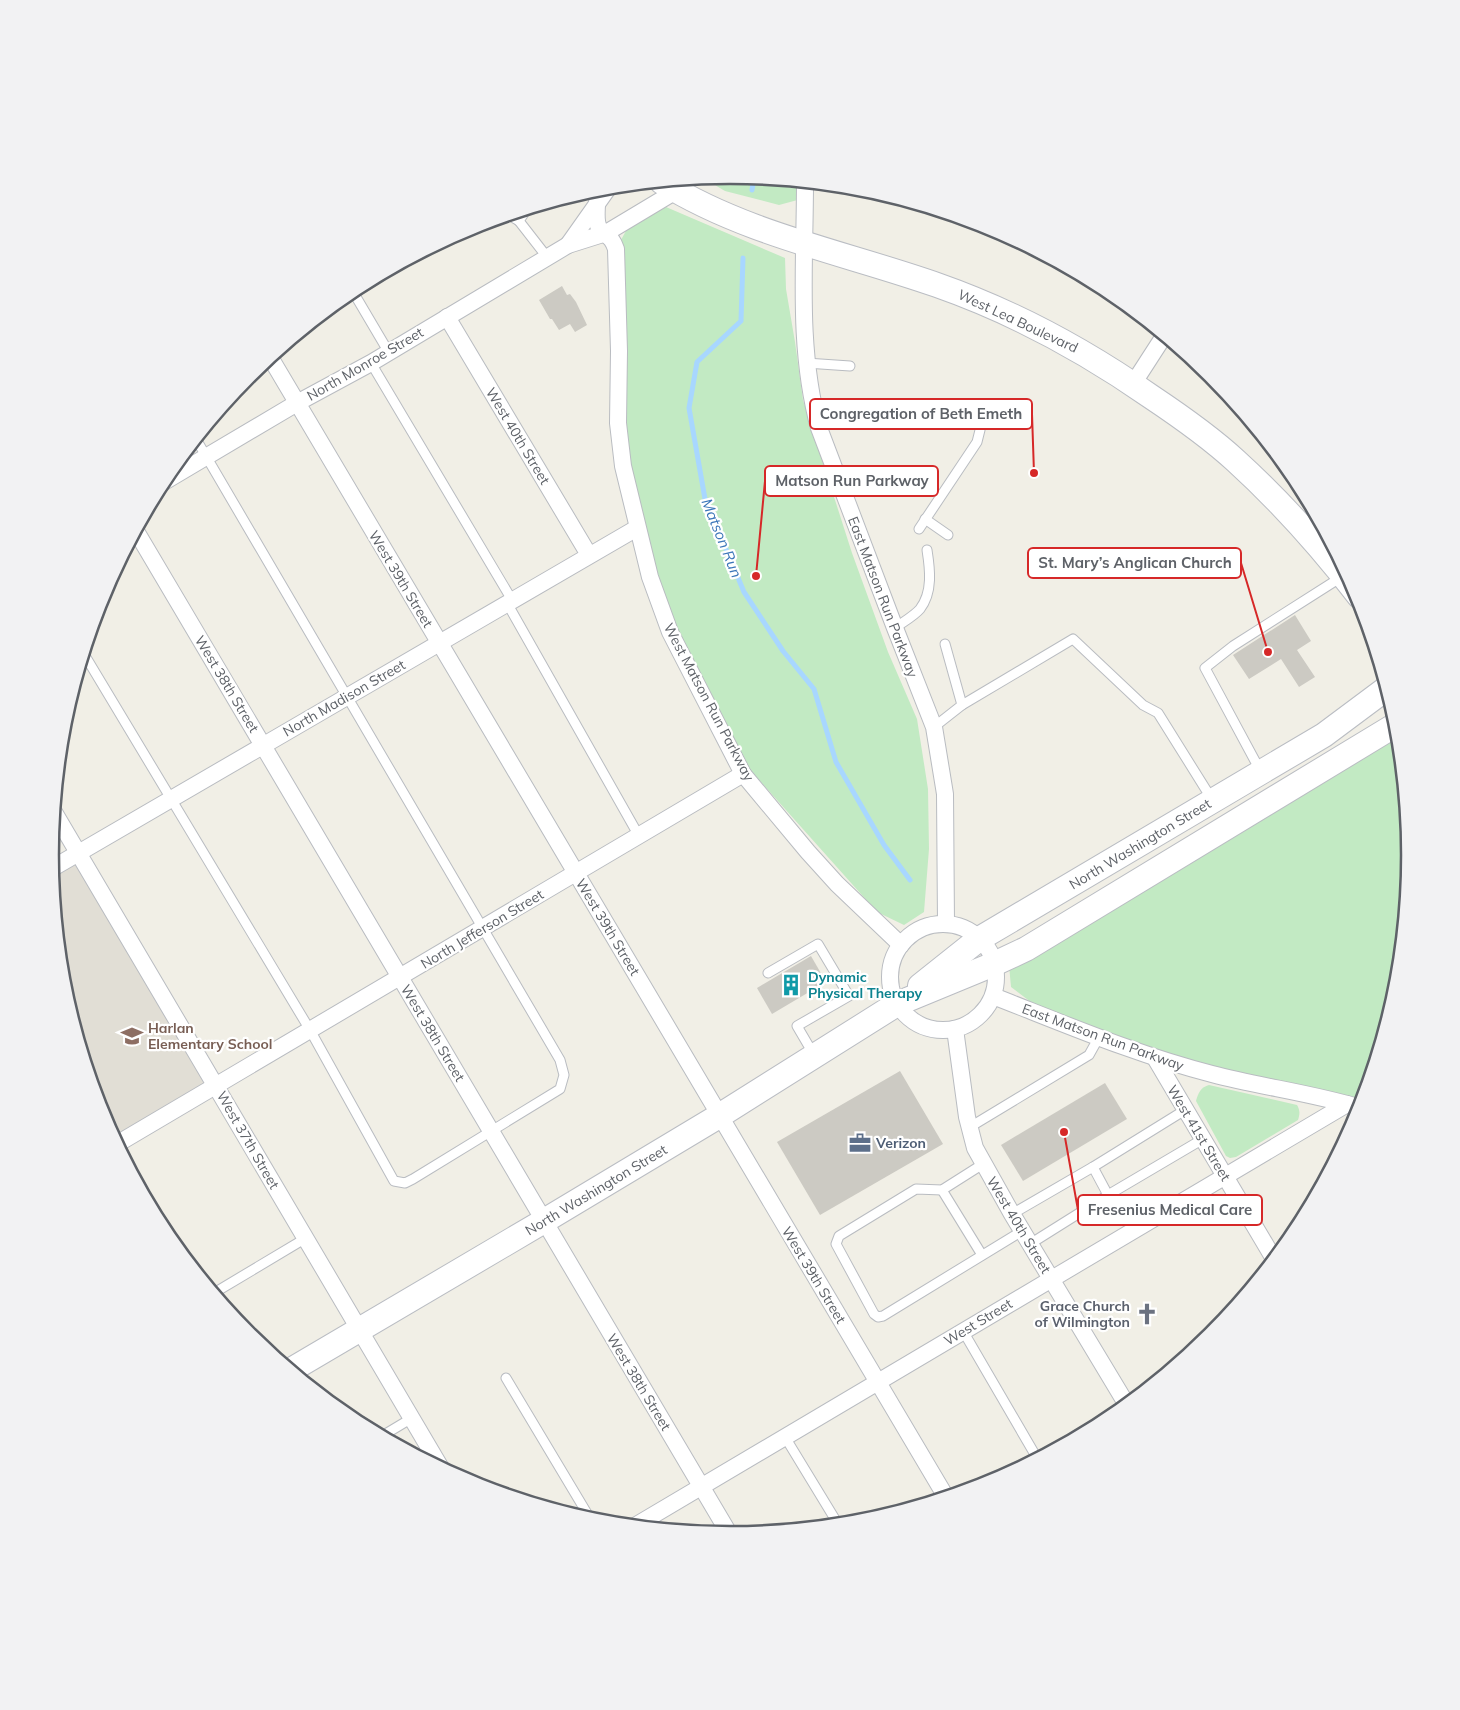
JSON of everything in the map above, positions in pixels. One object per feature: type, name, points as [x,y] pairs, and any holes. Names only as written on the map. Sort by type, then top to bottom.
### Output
[{"type":"main road","name":"West Lea Boulevard","points":[[670,186],[732,217],[805,243],[901,272],[1003,311],[1088,355],[1175,412],[1236,460],[1323,545],[1333,561]]},
{"type":"main road","name":"North Washington Street","points":[[296,1367],[720,1116],[897,1004],[979,939],[1324,735],[1381,692]]},
{"type":"main road","name":"North Washington Street","points":[[897,1004],[994,964],[1026,948],[1389,729]]},
{"type":"street","points":[[568,245],[606,233],[668,187]]},
{"type":"street","name":"East Matson Run Parkway","points":[[806,188],[803,274],[806,363],[814,410],[819,428],[934,727],[944,794],[946,924]]},
{"type":"street","points":[[568,245],[602,196]]},
{"type":"street","name":"West Matson Run Parkway","points":[[597,203],[599,228],[613,239],[616,248],[619,350],[618,423],[623,466],[650,578],[670,632],[744,774],[837,884],[901,945]]},
{"type":"street","name":"North Monroe Street","points":[[178,474],[297,403],[371,363],[388,351],[568,245]]},
{"type":"street","name":"West 40th Street","points":[[447,317],[589,556]]},
{"type":"street","points":[[1132,384],[1161,340]]},
{"type":"street","name":"West 39th Street","points":[[273,363],[943,1492]]},
{"type":"street","name":"North Madison Street","points":[[59,864],[637,528]]},
{"type":"street","name":"West 38th Street","points":[[139,537],[725,1526]]},
{"type":"street","name":"North Jefferson Street","points":[[123,1141],[744,774]]},
{"type":"street","name":"West 37th Street","points":[[60,821],[435,1458]]},
{"type":"street","points":[[938,924],[964,928],[979,939],[989,950],[994,964],[996,980],[993,996],[984,1011],[971,1022],[955,1029],[939,1030],[922,1026],[908,1017],[897,1004],[892,990],[890,974],[893,959],[901,945],[921,929],[938,924]]},
{"type":"street","name":"East Matson Run Parkway","points":[[993,996],[1155,1058],[1244,1082],[1352,1106]]},
{"type":"street","name":"West 40th Street","points":[[955,1029],[970,1127],[983,1164],[1123,1399]]},
{"type":"street","name":"West 41st Street","points":[[1155,1058],[1271,1253]]},
{"type":"street","name":"West Street","points":[[643,1521],[1225,1176],[1352,1107]]},
{"type":"lane","points":[[520,221],[522,217]]},
{"type":"lane","points":[[516,219],[520,221],[547,257]]},
{"type":"lane","points":[[356,297],[388,351]]},
{"type":"lane","points":[[371,363],[509,602],[639,836]]},
{"type":"lane","points":[[806,363],[850,366]]},
{"type":"lane","points":[[919,530],[977,442],[980,430]]},
{"type":"lane","points":[[88,660],[310,1030],[394,1180],[404,1182],[413,1178],[560,1089],[564,1075],[560,1060],[199,444]]},
{"type":"lane","points":[[925,519],[948,535]]},
{"type":"lane","points":[[895,628],[920,610],[927,597],[930,583],[927,550]]},
{"type":"lane","points":[[1261,772],[1205,668],[1233,646],[1341,577]]},
{"type":"lane","points":[[934,727],[962,705],[1073,639],[1143,705],[1158,712],[1213,801]]},
{"type":"lane","points":[[944,644],[962,705]]},
{"type":"lane","points":[[768,973],[818,944],[849,996],[797,1026],[814,1055]]},
{"type":"lane","points":[[970,1127],[1089,1055],[1099,1037]]},
{"type":"lane","points":[[1012,1214],[1185,1110]]},
{"type":"lane","points":[[983,1164],[942,1190],[916,1189],[838,1236],[836,1244],[874,1314],[878,1317],[883,1316],[982,1255],[1026,1237],[1108,1195],[1203,1139]]},
{"type":"lane","points":[[1093,1167],[1108,1195]]},
{"type":"lane","points":[[942,1190],[982,1255]]},
{"type":"lane","points":[[218,1290],[306,1238]]},
{"type":"lane","points":[[963,1332],[1034,1453]]},
{"type":"lane","points":[[506,1378],[585,1510]]},
{"type":"lane","points":[[388,1432],[412,1418]]},
{"type":"lane","points":[[785,1437],[834,1518]]},
{"type":"shaded area","name":"Harlan Elementary School","points":[[79,853],[216,1086],[123,1141],[94,1071],[72,986],[64,943],[59,864]]},
{"type":"green space","points":[[714,184],[774,185],[805,188],[805,198],[779,205],[725,191]]},
{"type":"green space","points":[[666,207],[785,258],[786,289],[803,400],[852,553],[888,652],[917,719],[928,789],[929,849],[924,912],[904,925],[877,912],[751,771],[688,668],[626,480],[616,249],[627,229]]},
{"type":"green space","points":[[1390,737],[1396,767],[1400,811],[1400,899],[1396,943],[1378,1029],[1366,1071],[1355,1098],[1261,1079],[1140,1046],[1036,1006],[1011,987],[1009,965]]},
{"type":"green space","points":[[1209,1085],[1297,1105],[1299,1109],[1298,1120],[1236,1157],[1230,1158],[1226,1156],[1196,1101],[1200,1091]]},
{"type":"building","points":[[562,286],[567,295],[570,294],[576,302],[587,325],[575,332],[570,324],[559,330],[539,300]]},
{"type":"building","points":[[1295,615],[1311,641],[1297,650],[1315,677],[1299,687],[1281,659],[1249,679],[1233,655]]},
{"type":"building","name":"Dynamic Physical Therapy","points":[[811,956],[826,982],[772,1014],[757,988]]},
{"type":"building","name":"Verizon","points":[[900,1071],[943,1144],[820,1215],[777,1142]]},
{"type":"building","points":[[1105,1083],[1127,1119],[1023,1181],[1001,1145]]},
{"type":"waterway","name":"Matson Run","points":[[752,190],[753,185]]},
{"type":"waterway","name":"Matson Run","points":[[743,258],[741,321],[697,362],[689,408],[705,499],[744,592],[783,651],[814,689],[836,762],[884,845],[910,880]]},
{"type":"place","name":"Congregation of Beth Emeth","points":[[1034,473]]},
{"type":"place","name":"Matson Run Parkway","points":[[756,576]]},
{"type":"place","name":"St. Mary’s Anglican Church","points":[[1268,652]]},
{"type":"place","name":"Dynamic Physical Therapy","points":[[791,985]]},
{"type":"place","name":"Harlan Elementary School","points":[[132,1036]]},
{"type":"place","name":"Fresenius Medical Care","points":[[1064,1132]]},
{"type":"place","name":"Verizon","points":[[860,1143]]},
{"type":"place","name":"Grace Church of Wilmington","points":[[1147,1314]]}]
